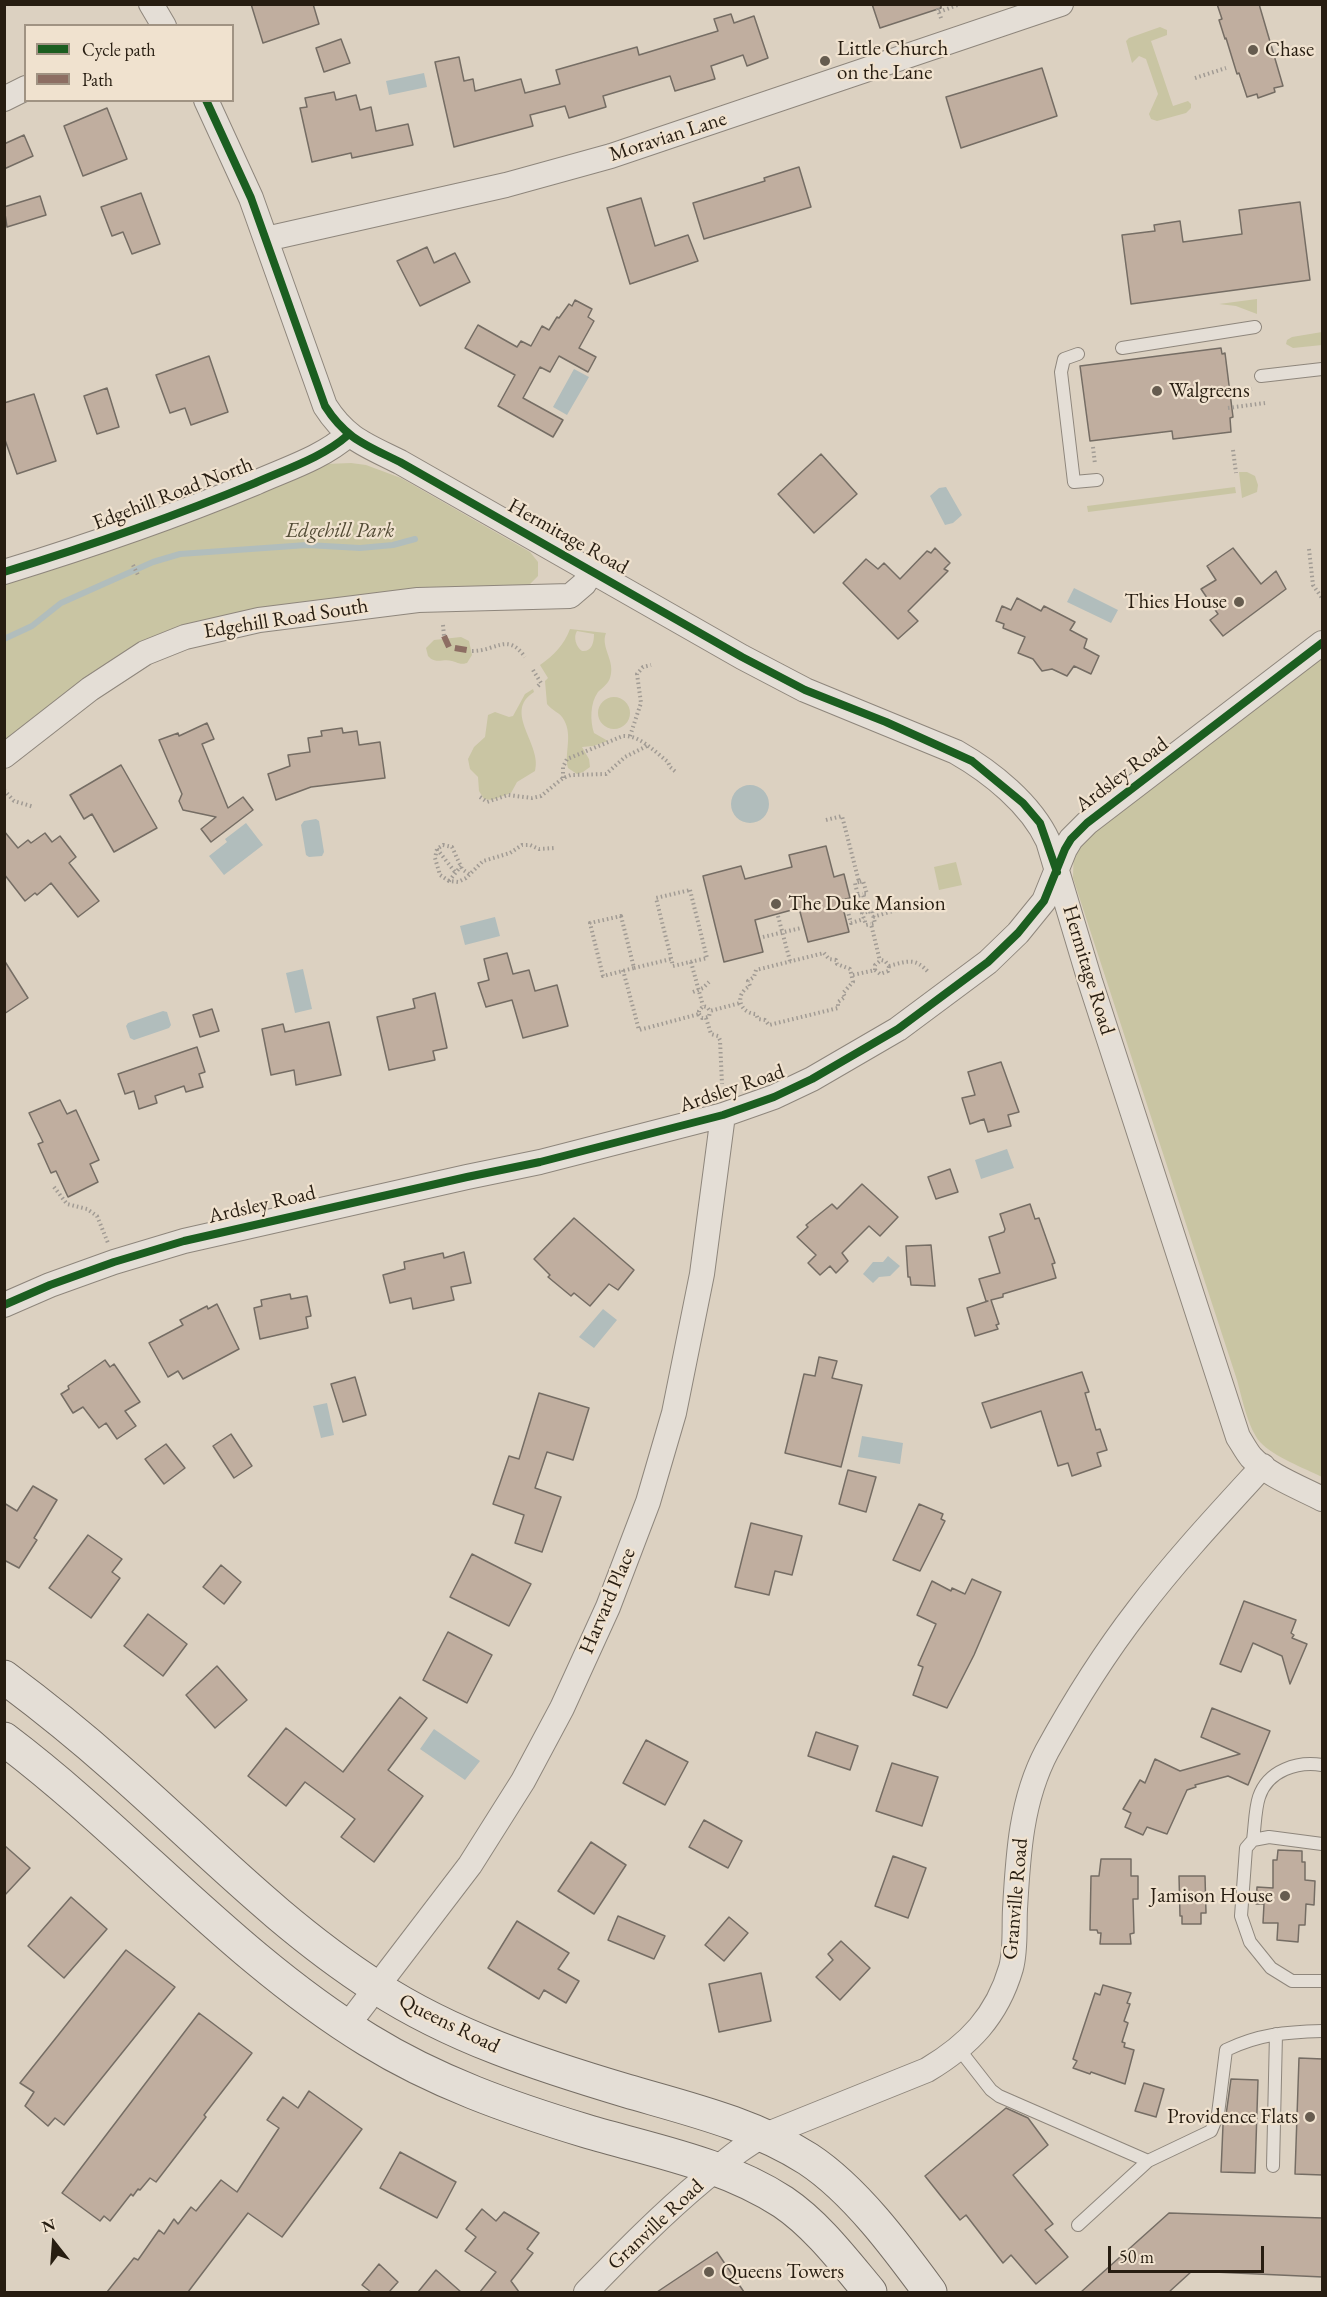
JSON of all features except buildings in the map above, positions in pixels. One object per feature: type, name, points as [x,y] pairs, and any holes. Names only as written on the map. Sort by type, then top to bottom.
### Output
[{"type":"main road","name":"Queens Road","points":[[4,1677],[115,1766],[263,1902],[320,1948],[376,1988],[425,2016],[516,2056],[704,2113],[763,2136],[807,2159],[828,2174],[880,2227],[930,2292]]},
{"type":"main road","points":[[43,1769],[76,1734]]},
{"type":"main road","points":[[4,1739],[43,1769],[252,1956],[347,2026],[418,2068],[476,2094],[585,2131],[717,2169],[751,2184],[794,2210],[828,2244],[870,2292]]},
{"type":"street","name":"Moravian Lane","points":[[266,239],[506,185],[611,156],[1061,4]]},
{"type":"street","points":[[4,99],[24,89]]},
{"type":"street","name":"Hermitage Road","points":[[207,102],[251,198],[325,406],[336,424],[348,435],[742,657],[805,690],[878,718],[956,752],[972,761],[1023,803],[1040,823],[1048,841],[1090,981],[1238,1437],[1252,1458],[1281,1478],[1323,1499]]},
{"type":"street","name":"Edgehill Road North","points":[[4,572],[144,527],[207,503],[308,460],[334,447],[348,435]]},
{"type":"street","name":"Edgehill Road South","points":[[4,756],[90,689],[144,653],[185,637],[259,620],[418,600],[570,596],[584,584],[592,571]]},
{"type":"street","name":"Ardsley Road","points":[[4,1305],[50,1285],[114,1262],[184,1241],[540,1162],[723,1115],[812,1079],[907,1023],[988,962],[1018,933],[1044,901],[1065,849],[1071,839],[1087,823],[1323,643]]},
{"type":"street","name":"Harvard Place","points":[[347,2026],[470,1865],[523,1781],[562,1708],[608,1607],[648,1502],[674,1413],[702,1274],[723,1115]]},
{"type":"street","name":"Granville Road","points":[[586,2292],[643,2232],[746,2146],[763,2136],[927,2070],[959,2049],[975,2034],[993,2009],[1011,1966],[1018,1853],[1031,1792],[1046,1753],[1099,1664],[1138,1609],[1263,1466]]},
{"type":"lane","points":[[1122,348],[1255,327]]},
{"type":"lane","points":[[1078,354],[1064,358],[1061,372],[1074,482],[1097,480]]},
{"type":"lane","points":[[1262,376],[1323,369]]},
{"type":"lane","points":[[1323,1765],[1308,1762],[1289,1767],[1263,1788],[1258,1798],[1253,1840],[1246,1848],[1241,1916],[1250,1942],[1271,1968],[1292,1981],[1323,1981]]},
{"type":"lane","points":[[1253,1840],[1269,1837],[1323,1844]]},
{"type":"lane","points":[[1078,2225],[1148,2161],[1210,2132],[1218,2114],[1226,2050],[1248,2039],[1276,2034],[1323,2031]]},
{"type":"lane","points":[[1273,2166],[1276,2034]]},
{"type":"lane","points":[[959,2049],[991,2090],[999,2096],[1148,2161]]},
{"type":"path","points":[[939,12],[960,4]]},
{"type":"path","points":[[1196,78],[1226,68]]},
{"type":"path","points":[[1226,392],[1254,388]]},
{"type":"path","points":[[1227,408],[1265,403]]},
{"type":"path","points":[[1233,450],[1236,473]]},
{"type":"path","points":[[1309,549],[1312,585],[1323,598]]},
{"type":"path","points":[[133,565],[139,577]]},
{"type":"path","points":[[443,625],[444,636]]},
{"type":"path","points":[[472,651],[486,650],[508,643],[517,646],[525,657]]},
{"type":"path","points":[[630,736],[640,703],[637,674],[651,664]]},
{"type":"path","points":[[533,670],[541,682],[536,688]]},
{"type":"path","points":[[563,778],[563,767],[572,756],[619,737],[630,736],[668,762],[670,767],[678,773]]},
{"type":"path","points":[[480,797],[487,802],[508,795],[537,797],[563,778],[577,774],[606,774],[625,757],[647,746]]},
{"type":"path","points":[[4,790],[14,801],[34,807]]},
{"type":"path","points":[[826,820],[842,816],[860,882]]},
{"type":"path","points":[[469,874],[461,866],[452,847],[443,845],[437,849],[436,864],[440,875],[449,881],[462,881],[483,861],[510,853],[522,845],[530,845],[539,849],[554,848]]},
{"type":"path","points":[[437,849],[455,872]]},
{"type":"path","points":[[449,881],[461,866]]},
{"type":"path","points":[[863,881],[867,894],[858,896],[855,883],[860,882],[863,881]]},
{"type":"path","points":[[690,890],[707,958],[673,966],[671,959],[656,898],[690,890]]},
{"type":"path","points":[[863,894],[867,912]]},
{"type":"path","points":[[844,901],[850,923],[864,919]]},
{"type":"path","points":[[873,916],[896,910]]},
{"type":"path","points":[[872,911],[875,923],[866,925],[862,913],[867,912],[872,911]]},
{"type":"path","points":[[634,968],[621,916],[590,923],[603,976],[671,959]]},
{"type":"path","points":[[778,916],[790,961]]},
{"type":"path","points":[[871,924],[880,961]]},
{"type":"path","points":[[764,937],[801,928]]},
{"type":"path","points":[[824,953],[829,959],[836,960],[837,964],[850,969],[853,975],[853,982],[843,993],[844,997],[838,1002],[838,1008],[769,1025],[765,1020],[758,1019],[756,1014],[746,1012],[741,1002],[742,990],[750,986],[748,981],[754,977],[756,970],[790,961],[824,953]]},
{"type":"path","points":[[875,970],[875,965],[880,961],[885,961],[889,966]]},
{"type":"path","points":[[889,966],[911,961],[920,964],[929,973]]},
{"type":"path","points":[[692,962],[703,1006]]},
{"type":"path","points":[[853,975],[875,970],[885,974],[889,966]]},
{"type":"path","points":[[623,970],[639,1030],[699,1014]]},
{"type":"path","points":[[693,992],[709,982]]},
{"type":"path","points":[[710,1011],[741,1002]]},
{"type":"path","points":[[699,1014],[703,1006]]},
{"type":"path","points":[[703,1006],[707,1006],[710,1011],[710,1015],[706,1018]]},
{"type":"path","points":[[699,1014],[702,1018],[706,1018]]},
{"type":"path","points":[[706,1018],[711,1034],[718,1036],[720,1040],[722,1084]]},
{"type":"path","points":[[54,1187],[67,1204],[87,1209],[97,1216],[110,1249]]},
{"type":"green space","points":[[1160,27],[1167,30],[1167,35],[1151,41],[1173,106],[1188,101],[1191,108],[1186,113],[1157,121],[1151,119],[1149,114],[1158,94],[1146,59],[1139,56],[1132,63],[1126,41]]},
{"type":"green space","points":[[1257,299],[1257,314],[1236,306],[1219,304]]},
{"type":"green space","points":[[1322,332],[1322,345],[1293,348],[1286,344],[1287,340],[1292,337]]},
{"type":"green space","name":"Edgehill Park","points":[[326,464],[366,465],[401,478],[530,552],[538,562],[538,576],[528,586],[217,620],[5,744],[5,580]]},
{"type":"green space","points":[[1239,472],[1247,472],[1255,476],[1258,485],[1257,492],[1242,498]]},
{"type":"green space","points":[[1235,487],[1236,493],[1088,512],[1087,506]]},
{"type":"green space","points":[[570,629],[606,633],[605,644],[611,666],[610,678],[595,696],[592,712],[594,733],[608,741],[582,747],[589,759],[590,767],[577,774],[568,768],[567,726],[562,717],[547,704],[545,681],[548,678],[540,665],[558,649]],"holes":[[[577,631],[594,634],[590,648],[582,651],[576,642]]]},
{"type":"green space","points":[[461,637],[469,641],[472,655],[467,663],[437,661],[428,656],[426,648],[434,640]]},
{"type":"green space","points":[[1322,649],[1322,1477],[1273,1453],[1260,1442],[1252,1429],[1073,878],[1074,845]]},
{"type":"green space","points":[[533,689],[534,692],[525,700],[522,719],[534,750],[535,771],[517,782],[511,793],[492,800],[484,799],[479,791],[478,777],[470,769],[468,759],[474,747],[485,737],[488,715],[495,712],[509,717],[513,716],[525,694]]},
{"type":"green space","points":[[614,697],[626,701],[630,713],[626,725],[614,729],[602,725],[598,713],[602,701]]},
{"type":"green space","points":[[956,862],[962,885],[939,890],[934,867]]},
{"type":"shaded area","points":[[424,73],[427,87],[389,95],[386,81]]},
{"type":"shaded area","points":[[574,369],[589,377],[567,415],[553,407]]},
{"type":"shaded area","points":[[946,487],[962,515],[953,523],[945,525],[930,496],[939,488]]},
{"type":"shaded area","points":[[1074,588],[1118,610],[1111,623],[1067,602]]},
{"type":"shaded area","points":[[750,785],[764,790],[769,804],[764,818],[750,823],[736,818],[731,804],[736,790]]},
{"type":"shaded area","points":[[316,819],[319,821],[324,852],[322,856],[309,857],[306,855],[301,825],[304,821]]},
{"type":"shaded area","points":[[246,823],[263,845],[224,875],[209,856],[227,842],[225,839]]},
{"type":"shaded area","points":[[495,917],[500,936],[465,945],[460,926]]},
{"type":"shaded area","points":[[303,969],[312,1009],[295,1013],[286,973]]},
{"type":"shaded area","points":[[163,1011],[167,1012],[171,1025],[169,1028],[134,1040],[130,1038],[126,1026],[128,1023]]},
{"type":"shaded area","points":[[1007,1149],[1014,1168],[981,1179],[975,1160]]},
{"type":"shaded area","points":[[888,1256],[900,1266],[890,1276],[879,1277],[873,1283],[863,1274],[873,1262],[883,1262]]},
{"type":"shaded area","points":[[603,1309],[617,1320],[594,1348],[579,1337]]},
{"type":"shaded area","points":[[327,1403],[334,1435],[321,1438],[313,1406]]},
{"type":"shaded area","points":[[862,1436],[903,1443],[900,1464],[858,1457]]},
{"type":"shaded area","points":[[434,1729],[480,1761],[465,1780],[420,1749]]},
{"type":"waterway","points":[[4,639],[32,626],[61,603],[153,562],[180,554],[307,545],[360,548],[393,545],[415,539]]},
{"type":"marked path","points":[[444,636],[449,647],[472,651]]},
{"type":"cycle path","points":[[207,102],[251,198],[325,406],[349,434],[742,657],[805,690],[886,722],[972,761],[1023,803],[1040,823],[1057,872]]},
{"type":"cycle path","points":[[4,572],[68,552],[224,496],[315,457],[348,435]]},
{"type":"cycle path","points":[[4,1305],[50,1285],[114,1262],[184,1241],[540,1162],[723,1115],[774,1097],[812,1079],[898,1029],[988,962],[1018,933],[1044,901],[1065,849],[1071,839],[1087,823],[1322,643]]},
{"type":"place","name":"Chase","points":[[1253,50]]},
{"type":"place","name":"Little Church on the Lane","points":[[825,61]]},
{"type":"place","name":"Walgreens","points":[[1157,391]]},
{"type":"place","name":"Thies House","points":[[1239,602]]},
{"type":"place","name":"The Duke Mansion","points":[[776,904]]},
{"type":"place","name":"Jamison House","points":[[1285,1896]]},
{"type":"place","name":"Providence Flats","points":[[1310,2117]]},
{"type":"place","name":"Queens Towers","points":[[709,2272]]}]
